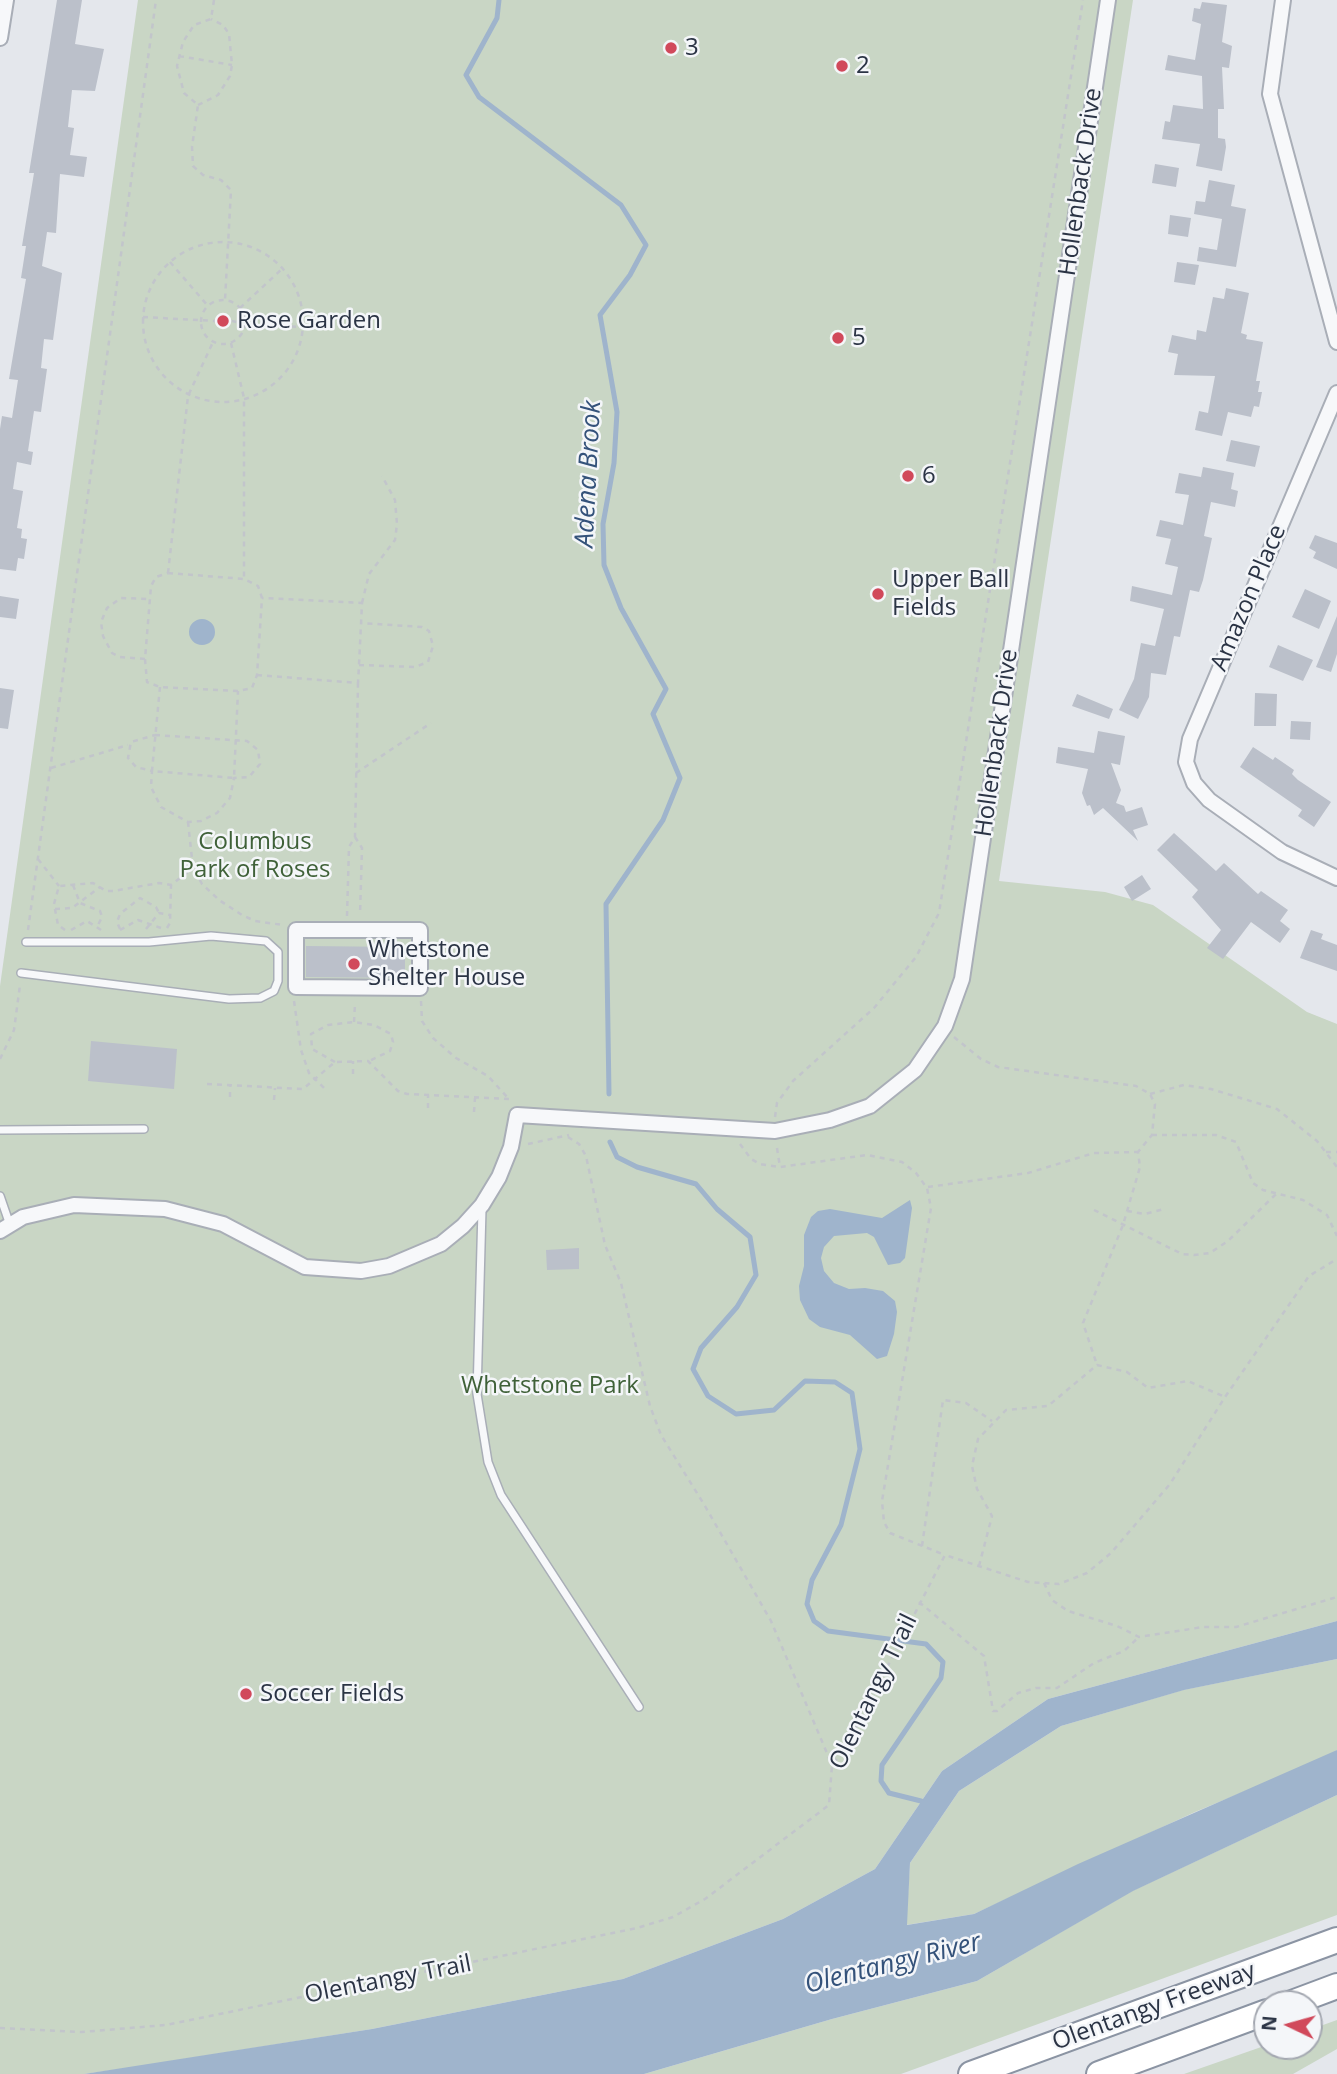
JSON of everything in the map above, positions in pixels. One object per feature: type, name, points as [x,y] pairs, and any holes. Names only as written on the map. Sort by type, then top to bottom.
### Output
[{"type":"highway","name":"Olentangy Freeway","points":[[971,2074],[1337,1940]]},
{"type":"highway","name":"Olentangy Freeway","points":[[1099,2074],[1253,2017]]},
{"type":"street","points":[[0,38],[6,0]]},
{"type":"street","name":"Hollenback Drive","points":[[517,1115],[775,1131],[830,1120],[870,1106],[915,1070],[942,1030],[962,979],[1108,0]]},
{"type":"street","points":[[1283,0],[1270,94],[1337,341]]},
{"type":"street","name":"Amazon Place","points":[[1337,393],[1189,739],[1186,762],[1194,783],[1209,800],[1282,852],[1337,878]]},
{"type":"street","points":[[296,930],[353,930],[420,930],[420,988],[296,987],[296,930]]},
{"type":"street","points":[[5,1228],[47,1210],[74,1205],[165,1209],[223,1224],[304,1267],[361,1271],[389,1266],[441,1244],[463,1226],[482,1205],[503,1167],[517,1115]]},
{"type":"lane","points":[[22,974],[229,999],[260,998],[274,991],[278,981],[278,952],[266,941],[211,936],[149,942],[26,942]]},
{"type":"lane","points":[[0,1130],[144,1129]]},
{"type":"lane","points":[[0,1196],[5,1228]]},
{"type":"lane","points":[[482,1205],[477,1394],[488,1462],[502,1495],[639,1707]]},
{"type":"path","points":[[26,942],[156,0]]},
{"type":"path","points":[[211,19],[214,0]]},
{"type":"path","points":[[780,1167],[775,1131],[777,1103],[793,1080],[874,1008],[916,957],[939,913],[1083,0]]},
{"type":"path","points":[[211,19],[223,25],[229,34],[232,65],[230,76],[218,96],[198,105],[184,93],[180,83],[179,56],[194,25],[211,19]]},
{"type":"path","points":[[179,56],[232,65]]},
{"type":"path","points":[[198,105],[192,146],[193,166],[203,175],[221,180],[231,190],[225,300]]},
{"type":"path","points":[[228,241],[266,254],[283,268],[296,288],[303,327],[296,356],[279,380],[260,394],[226,401],[188,396],[158,370],[142,336],[143,317],[147,296],[170,261],[185,251],[228,241]]},
{"type":"path","points":[[170,261],[208,306]]},
{"type":"path","points":[[240,308],[283,268]]},
{"type":"path","points":[[225,300],[240,308],[245,324],[241,335],[231,343],[213,342],[204,334],[201,320],[208,306],[225,300]]},
{"type":"path","points":[[143,317],[219,321],[219,318],[245,324],[303,327]]},
{"type":"path","points":[[168,573],[188,396],[213,342]]},
{"type":"path","points":[[231,343],[244,398],[244,579]]},
{"type":"path","points":[[353,930],[349,847],[355,837],[362,603],[369,574],[395,540],[397,524],[396,500],[382,476]]},
{"type":"path","points":[[168,573],[244,579],[258,586],[262,598],[257,676],[252,688],[238,691],[160,687],[148,682],[145,659],[149,599],[153,580],[168,573]]},
{"type":"path","points":[[145,659],[120,657],[112,653],[103,636],[101,622],[107,608],[121,598],[149,599]]},
{"type":"path","points":[[262,598],[362,603]]},
{"type":"path","points":[[359,665],[415,667],[428,662],[433,646],[429,631],[422,627],[360,623]]},
{"type":"path","points":[[257,676],[358,683]]},
{"type":"path","points":[[160,687],[151,788],[154,798],[169,814],[188,822],[209,817],[225,806],[234,778],[238,691]]},
{"type":"path","points":[[356,773],[431,723]]},
{"type":"path","points":[[49,768],[128,745],[135,738],[155,734],[253,743],[261,756],[260,764],[253,774],[234,778],[143,770],[128,758],[128,745]]},
{"type":"path","points":[[188,822],[193,868],[202,884],[231,909],[255,921],[288,926],[296,930]]},
{"type":"path","points":[[353,930],[362,848],[355,837]]},
{"type":"path","points":[[37,859],[59,886]]},
{"type":"path","points":[[59,886],[93,883],[113,891],[159,883],[171,885],[193,868]]},
{"type":"path","points":[[74,885],[80,903],[100,911],[102,917],[97,926]]},
{"type":"path","points":[[112,934],[132,921],[151,923],[165,929],[170,923],[171,885]]},
{"type":"path","points":[[59,886],[55,896],[58,925],[63,930],[72,930],[87,921],[104,932]]},
{"type":"path","points":[[55,909],[72,908],[100,887]]},
{"type":"path","points":[[138,887],[140,898]]},
{"type":"path","points":[[140,898],[156,907],[159,914]]},
{"type":"path","points":[[126,935],[120,930],[117,918],[140,898]]},
{"type":"path","points":[[159,914],[170,915]]},
{"type":"path","points":[[142,933],[159,914]]},
{"type":"path","points":[[0,1059],[14,1030],[22,974]]},
{"type":"path","points":[[296,987],[295,1013],[301,1049],[314,1079],[324,1089]]},
{"type":"path","points":[[420,988],[422,1021],[433,1038],[456,1058],[488,1076],[509,1099],[517,1115]]},
{"type":"path","points":[[354,1022],[355,1012]]},
{"type":"path","points":[[354,1022],[374,1025],[391,1034],[393,1042],[390,1051],[368,1061],[335,1062],[312,1049],[310,1034],[328,1025],[354,1022]]},
{"type":"path","points":[[942,1030],[981,1059],[998,1067],[1136,1086],[1150,1094],[1154,1104],[1152,1135],[1138,1152],[1140,1167],[1123,1225],[1083,1323],[1097,1365]]},
{"type":"path","points":[[353,1061],[353,1074]]},
{"type":"path","points":[[368,1061],[398,1091],[509,1099]]},
{"type":"path","points":[[206,1084],[303,1089],[335,1062]]},
{"type":"path","points":[[230,1085],[230,1097]]},
{"type":"path","points":[[1150,1094],[1184,1085],[1244,1097],[1277,1109],[1296,1121],[1337,1167]]},
{"type":"path","points":[[274,1100],[275,1088]]},
{"type":"path","points":[[428,1095],[428,1108]]},
{"type":"path","points":[[474,1112],[475,1097]]},
{"type":"path","points":[[1152,1135],[1216,1135],[1236,1142],[1253,1184],[1276,1194],[1303,1200],[1327,1215],[1337,1236]]},
{"type":"path","points":[[568,1137],[579,1144],[586,1156],[605,1245],[621,1283],[650,1406],[661,1435],[771,1621],[832,1765]]},
{"type":"path","points":[[736,1137],[751,1159],[760,1164],[780,1167],[867,1155],[902,1162],[916,1172],[927,1188],[931,1208],[881,1501],[884,1522],[890,1533],[945,1555],[1028,1582],[1072,1581],[1111,1553],[1170,1484],[1225,1397],[1309,1276],[1337,1259]]},
{"type":"path","points":[[927,1188],[1028,1173],[1094,1153],[1138,1152]]},
{"type":"path","points":[[1325,1152],[1337,1152]]},
{"type":"path","points":[[1094,1210],[1182,1254],[1210,1253],[1228,1241],[1276,1194]]},
{"type":"path","points":[[1127,1211],[1146,1214],[1164,1209]]},
{"type":"path","points":[[1097,1365],[1128,1372],[1149,1388],[1188,1381],[1225,1397]]},
{"type":"path","points":[[979,1566],[992,1516],[977,1489],[972,1466],[978,1439],[992,1421],[1006,1410],[1048,1406],[1097,1365]]},
{"type":"path","points":[[922,1546],[943,1400],[966,1403],[992,1421]]},
{"type":"path","name":"Olentangy Trail","points":[[0,2028],[82,2032],[166,2025],[673,1917],[705,1899],[829,1805],[832,1765],[845,1749],[910,1618],[945,1555]]},
{"type":"path","points":[[1044,1583],[1052,1600],[1068,1611],[1117,1626],[1139,1637]]},
{"type":"path","points":[[919,1602],[984,1656],[989,1673],[990,1706],[997,1711],[1018,1693],[1036,1688],[1057,1688],[1094,1663],[1124,1651],[1139,1637],[1203,1627],[1236,1627],[1337,1597]]},
{"type":"green space","name":"Whetstone Park","points":[[138,0],[1133,0],[999,881],[1105,892],[1153,905],[1307,1012],[1337,1024],[1337,1621],[1048,1699],[942,1771],[875,1869],[783,1919],[623,1979],[372,2029],[134,2067],[84,2074],[0,2074],[0,986]]},
{"type":"green space","points":[[1337,1659],[1337,1750],[1327,1757],[1195,1812],[974,1914],[906,1925],[910,1863],[959,1791],[1061,1726],[1183,1690]]},
{"type":"green space","points":[[1337,1795],[1337,1915],[901,2074],[644,2074],[832,2019],[977,1981],[1132,1891]]},
{"type":"green space","points":[[1337,2020],[1337,2049],[1323,2057],[1323,2025]]},
{"type":"green space","points":[[1253,2050],[1253,2060],[1318,2060],[1293,2074],[1184,2074]]},
{"type":"water","points":[[202,619],[211,623],[215,632],[211,641],[202,645],[193,641],[189,632],[193,623]]},
{"type":"water","points":[[910,1200],[912,1208],[905,1258],[900,1263],[888,1265],[874,1237],[867,1233],[834,1236],[824,1247],[821,1258],[824,1271],[834,1283],[849,1289],[883,1291],[895,1301],[897,1312],[894,1334],[887,1356],[877,1359],[850,1335],[820,1327],[809,1319],[800,1300],[799,1286],[804,1266],[804,1235],[811,1217],[818,1211],[830,1209],[882,1218]]},
{"type":"water","name":"Olentangy River","points":[[1337,1621],[1337,1659],[1184,1690],[1061,1726],[959,1791],[910,1863],[907,1925],[974,1914],[1078,1864],[1337,1750],[1337,1795],[1133,1891],[977,1981],[832,2019],[644,2074],[84,2074],[372,2029],[623,1979],[783,1919],[875,1869],[942,1771],[1048,1699]]},
{"type":"building","points":[[57,0],[82,0],[75,44],[104,49],[95,91],[72,90],[68,127],[74,128],[70,155],[87,157],[84,177],[60,174],[56,233],[47,232],[42,266],[62,273],[53,340],[44,339],[41,368],[47,369],[41,412],[34,411],[28,451],[33,452],[31,465],[17,462],[13,489],[23,491],[17,528],[22,529],[21,538],[27,539],[24,559],[18,558],[16,571],[0,569],[0,429],[2,416],[12,418],[18,380],[9,379],[26,279],[21,278],[26,246],[22,246],[34,173],[29,173]]},
{"type":"building","points":[[1202,2],[1227,5],[1222,42],[1232,46],[1229,68],[1222,67],[1224,109],[1218,109],[1218,138],[1225,139],[1226,147],[1222,171],[1196,166],[1200,144],[1162,139],[1165,121],[1170,122],[1173,105],[1203,109],[1202,76],[1165,70],[1168,55],[1195,60],[1201,24],[1192,21],[1194,8],[1200,9]]},
{"type":"building","points":[[1155,164],[1179,168],[1176,187],[1152,183]]},
{"type":"building","points":[[1209,180],[1235,185],[1231,206],[1246,209],[1236,267],[1197,261],[1199,247],[1217,250],[1222,219],[1194,214],[1196,201],[1205,202]]},
{"type":"building","points":[[1170,215],[1191,218],[1188,237],[1168,234]]},
{"type":"building","points":[[1177,262],[1199,265],[1195,285],[1174,282]]},
{"type":"building","points":[[1226,288],[1249,293],[1241,333],[1247,335],[1246,339],[1263,342],[1256,381],[1260,381],[1258,392],[1262,392],[1259,407],[1254,406],[1251,417],[1228,412],[1222,436],[1195,430],[1199,411],[1208,413],[1215,376],[1174,375],[1178,354],[1168,352],[1172,335],[1196,340],[1197,330],[1206,332],[1213,297],[1224,299]]},
{"type":"building","points":[[1231,440],[1260,446],[1255,467],[1226,461]]},
{"type":"building","points":[[1203,467],[1234,473],[1231,489],[1238,491],[1235,507],[1211,502],[1204,536],[1212,538],[1199,592],[1190,590],[1180,637],[1174,636],[1166,675],[1151,673],[1149,697],[1138,719],[1119,710],[1134,679],[1141,643],[1155,646],[1164,609],[1130,601],[1132,586],[1172,595],[1178,567],[1165,564],[1171,539],[1156,536],[1160,520],[1183,525],[1189,495],[1175,493],[1179,473],[1201,477]]},
{"type":"building","points":[[1315,535],[1337,543],[1337,569],[1313,558],[1316,552],[1309,548]]},
{"type":"building","points":[[1305,589],[1331,601],[1319,629],[1292,617]]},
{"type":"building","points":[[0,596],[19,599],[16,619],[0,617]]},
{"type":"building","points":[[1337,616],[1337,654],[1331,672],[1316,667]]},
{"type":"building","points":[[1278,645],[1313,660],[1303,681],[1269,667]]},
{"type":"building","points":[[0,688],[14,690],[8,729],[0,728]]},
{"type":"building","points":[[1255,693],[1277,694],[1276,726],[1254,726]]},
{"type":"building","points":[[1077,694],[1113,709],[1109,719],[1072,706]]},
{"type":"building","points":[[1291,721],[1311,722],[1310,740],[1290,739]]},
{"type":"building","points":[[1098,731],[1125,736],[1120,765],[1111,763],[1121,790],[1116,803],[1124,806],[1126,812],[1142,807],[1148,825],[1133,830],[1138,841],[1103,808],[1094,815],[1090,805],[1087,806],[1082,793],[1088,769],[1056,763],[1058,747],[1094,753]]},
{"type":"building","points":[[1253,747],[1294,770],[1292,774],[1298,780],[1331,802],[1314,827],[1298,816],[1302,810],[1240,767]]},
{"type":"building","points":[[1174,833],[1216,871],[1224,863],[1258,894],[1261,891],[1288,910],[1280,921],[1290,929],[1280,943],[1251,922],[1223,959],[1207,948],[1221,930],[1192,897],[1198,890],[1157,850]]},
{"type":"building","points":[[1142,875],[1151,889],[1132,901],[1124,887]]},
{"type":"building","points":[[1311,930],[1323,934],[1321,939],[1337,945],[1337,971],[1300,958]]},
{"type":"building","name":"Whetstone Shelter House","points":[[306,946],[405,947],[405,978],[306,977]]},
{"type":"building","points":[[91,1041],[177,1049],[174,1089],[88,1081]]},
{"type":"building","points":[[579,1248],[579,1269],[547,1270],[546,1250]]},
{"type":"waterway","name":"Adena Brook","points":[[499,0],[497,18],[466,75],[479,97],[621,205],[646,245],[630,275],[600,315],[617,412],[614,463],[603,524],[604,565],[621,608],[666,689],[653,714],[680,778],[663,820],[606,904],[609,1094]]},
{"type":"waterway","name":"Adena Brook","points":[[610,1142],[617,1157],[637,1167],[696,1184],[717,1209],[750,1237],[756,1275],[737,1307],[701,1348],[693,1369],[708,1396],[736,1414],[774,1410],[805,1381],[835,1382],[852,1393],[860,1449],[841,1525],[812,1580],[807,1604],[814,1621],[828,1631],[926,1644],[943,1662],[941,1678],[882,1765],[881,1781],[889,1793],[921,1801]]},
{"type":"place","name":"3","points":[[671,48]]},
{"type":"place","name":"2","points":[[842,66]]},
{"type":"place","name":"Rose Garden","points":[[223,321]]},
{"type":"place","name":"5","points":[[838,338]]},
{"type":"place","name":"6","points":[[908,476]]},
{"type":"place","name":"Upper Ball Fields","points":[[878,594]]},
{"type":"place","name":"Whetstone Shelter House","points":[[354,964]]},
{"type":"place","name":"Soccer Fields","points":[[246,1694]]},
{"type":"park label","name":"Columbus Park of Roses","points":[[255,856]]}]
